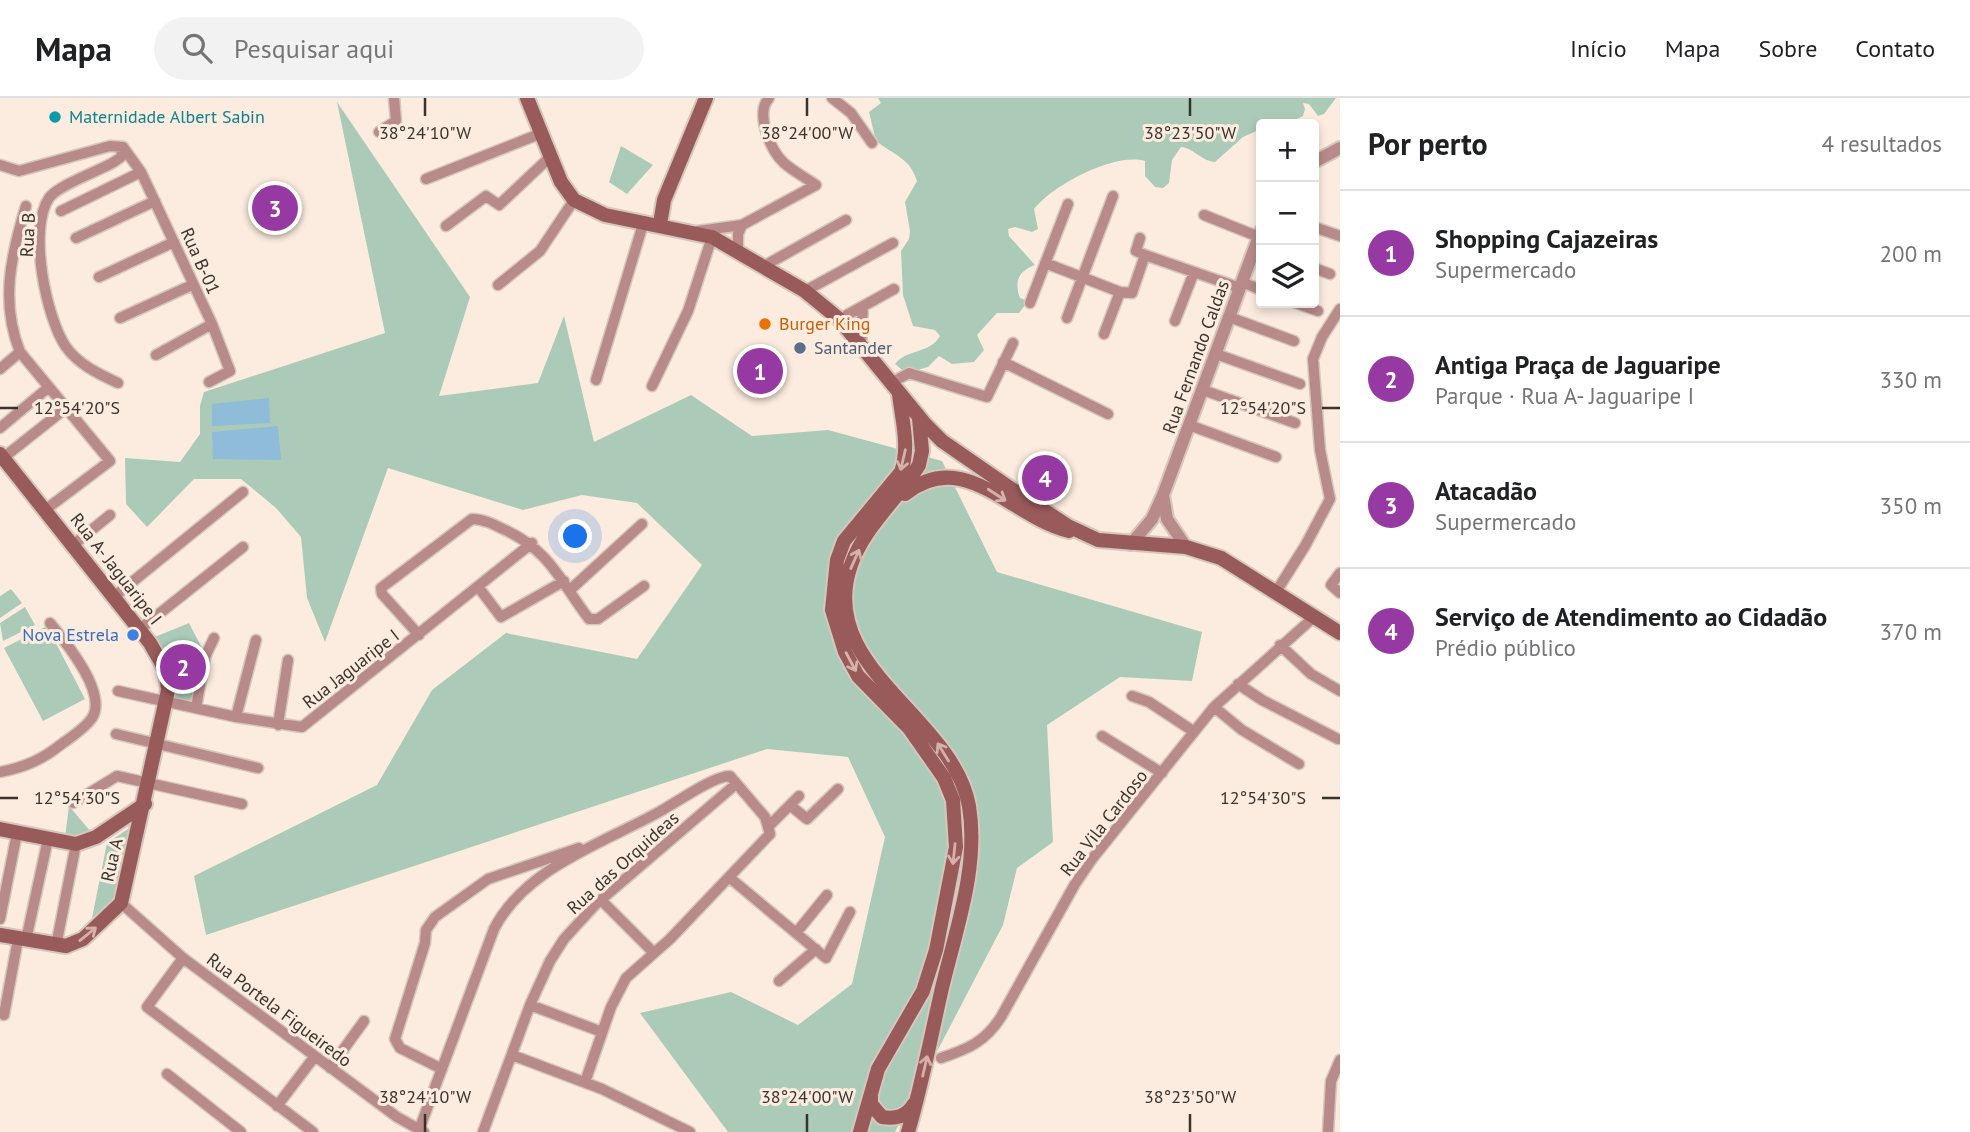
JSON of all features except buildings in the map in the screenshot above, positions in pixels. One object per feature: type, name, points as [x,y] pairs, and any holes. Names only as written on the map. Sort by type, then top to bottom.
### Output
[{"type":"main road","points":[[527,98],[565,191],[574,200],[593,211],[618,218],[644,221],[712,237],[805,291],[834,314],[919,418],[961,455],[1082,534]]},
{"type":"main road","points":[[663,225],[673,182],[706,98]]},
{"type":"main road","points":[[618,218],[666,203]]},
{"type":"main road","points":[[666,203],[675,218],[691,231]]},
{"type":"main road","points":[[860,1132],[873,1080],[923,991],[936,950],[956,847],[953,800],[944,778],[909,728],[858,676],[838,632],[832,610],[837,560],[844,541],[901,472],[905,460],[906,442],[895,388]]},
{"type":"main road","points":[[908,1132],[960,918],[973,842],[968,803],[947,756],[865,662],[846,615],[846,586],[851,565],[865,536],[893,503],[919,465],[922,451],[919,418]]},
{"type":"main road","name":"Rua A- Jaguaripe I","points":[[2,456],[115,596],[140,629],[166,671],[167,702],[145,804]]},
{"type":"main road","points":[[893,503],[930,478],[965,478],[1049,526],[1098,540],[1186,547],[1221,558],[1340,633]]},
{"type":"main road","name":"Rua A","points":[[76,844],[96,837],[145,804]]},
{"type":"main road","name":"Rua A","points":[[56,946],[66,946],[83,939],[121,903],[145,804]]},
{"type":"main road","points":[[0,829],[76,844]]},
{"type":"main road","points":[[0,935],[56,946]]},
{"type":"main road","points":[[873,1080],[871,1104],[882,1117],[898,1117],[909,1112],[917,1099]]},
{"type":"street","points":[[379,132],[396,121],[394,98]]},
{"type":"street","points":[[691,231],[742,225],[816,185],[783,162],[774,150],[763,120],[763,106],[769,98]]},
{"type":"street","points":[[832,98],[851,113],[872,143]]},
{"type":"street","points":[[426,179],[542,133]]},
{"type":"street","points":[[0,164],[19,171],[110,146],[123,147]]},
{"type":"street","name":"Rua B-01","points":[[123,147],[141,172],[155,201],[212,324],[230,371],[209,382]]},
{"type":"street","name":"Rua B","points":[[118,383],[82,364],[67,348],[55,327],[42,271],[41,242],[45,205],[55,190],[114,163],[121,157],[123,147]]},
{"type":"street","points":[[1319,159],[1340,148]]},
{"type":"street","points":[[446,226],[486,196],[499,205],[551,156]]},
{"type":"street","points":[[61,211],[141,172]]},
{"type":"street","points":[[1067,318],[1113,196]]},
{"type":"street","points":[[498,285],[540,251],[574,200]]},
{"type":"street","points":[[76,238],[155,201]]},
{"type":"street","points":[[1030,303],[1068,204]]},
{"type":"street","points":[[26,206],[4,276],[4,307],[20,352],[110,461],[45,510]]},
{"type":"street","points":[[1204,215],[1256,239]]},
{"type":"street","points":[[764,266],[846,220]]},
{"type":"street","points":[[596,380],[644,221]]},
{"type":"street","points":[[738,251],[738,234],[742,225]]},
{"type":"street","points":[[1319,229],[1340,236]]},
{"type":"street","points":[[652,386],[688,312],[712,237]]},
{"type":"street","points":[[1140,238],[1136,251],[1145,256],[1256,289]]},
{"type":"street","points":[[99,277],[174,242]]},
{"type":"street","points":[[805,291],[893,243]]},
{"type":"street","name":"Rua Fernando Caldas","points":[[1131,544],[1152,519],[1163,495],[1257,245]]},
{"type":"street","points":[[1045,263],[1120,292],[1132,293],[1145,256]]},
{"type":"street","points":[[1319,270],[1330,274]]},
{"type":"street","points":[[1175,321],[1194,272]]},
{"type":"street","points":[[120,318],[192,285]]},
{"type":"street","points":[[847,315],[894,289]]},
{"type":"street","points":[[1104,334],[1120,292]]},
{"type":"street","points":[[861,346],[863,306]]},
{"type":"street","points":[[1310,308],[1318,311]]},
{"type":"street","points":[[1276,592],[1335,496],[1320,450],[1313,359],[1322,337],[1340,310]]},
{"type":"street","points":[[1229,317],[1294,341]]},
{"type":"street","points":[[156,355],[212,324]]},
{"type":"street","points":[[895,388],[909,373],[987,397],[1013,343]]},
{"type":"street","points":[[0,369],[20,352]]},
{"type":"street","points":[[1216,354],[1300,384]]},
{"type":"street","points":[[1003,362],[1108,414]]},
{"type":"street","points":[[0,428],[49,387]]},
{"type":"street","points":[[1203,390],[1295,424]]},
{"type":"street","points":[[2,456],[66,408]]},
{"type":"street","points":[[1189,425],[1276,457]]},
{"type":"street","points":[[115,596],[243,492]]},
{"type":"street","name":"Rua Fernando Caldas","points":[[1163,495],[1167,519],[1186,547]]},
{"type":"street","points":[[73,545],[110,515]]},
{"type":"street","points":[[419,635],[382,594],[385,584],[472,519],[501,527],[532,543],[567,586],[586,616],[593,620],[644,586]]},
{"type":"street","points":[[1152,519],[1167,519]]},
{"type":"street","points":[[479,588],[501,617],[567,586],[642,524]]},
{"type":"street","name":"Rua Jaguaripe I","points":[[118,691],[236,718],[302,727],[532,543]]},
{"type":"street","points":[[140,629],[243,547]]},
{"type":"street","points":[[1340,573],[1331,585],[1340,593]]},
{"type":"street","name":"Rua Vila Cardoso","points":[[941,1058],[979,1044],[995,1028],[1074,884],[1214,707],[1314,617]]},
{"type":"street","points":[[0,772],[28,766],[41,759],[92,718],[94,697],[72,650],[50,623]]},
{"type":"street","points":[[196,708],[205,657],[214,638]]},
{"type":"street","points":[[236,718],[256,639]]},
{"type":"street","points":[[1280,645],[1311,674],[1340,691]]},
{"type":"street","points":[[278,725],[288,660]]},
{"type":"street","points":[[1238,684],[1262,700],[1338,740]]},
{"type":"street","points":[[1132,696],[1157,707],[1193,732]]},
{"type":"street","points":[[1214,707],[1242,730],[1299,764]]},
{"type":"street","points":[[116,734],[258,768]]},
{"type":"street","points":[[1102,736],[1162,773]]},
{"type":"street","points":[[442,1069],[400,1048],[395,1039],[428,925],[449,904],[488,879],[595,842],[659,813],[724,776],[730,776],[754,801],[770,825],[770,834],[730,878],[626,978],[602,1032],[585,1082]]},
{"type":"street","points":[[73,803],[113,777],[242,804]]},
{"type":"street","name":"Rua das Orquideas","points":[[483,1132],[530,1005],[556,951],[601,900],[736,784]]},
{"type":"street","points":[[791,806],[807,818],[838,789]]},
{"type":"street","points":[[770,825],[799,796]]},
{"type":"street","points":[[0,919],[17,833]]},
{"type":"street","points":[[4,1016],[48,839]]},
{"type":"street","points":[[422,1131],[442,1069],[499,920],[538,881],[595,842]]},
{"type":"street","points":[[56,946],[76,844]]},
{"type":"street","points":[[730,878],[827,958],[850,912]]},
{"type":"street","points":[[796,933],[827,895]]},
{"type":"street","points":[[601,900],[654,953]]},
{"type":"street","name":"Rua Portela Figueiredo","points":[[121,903],[183,958],[330,1068],[422,1131]]},
{"type":"street","points":[[779,981],[816,949]]},
{"type":"street","points":[[183,958],[147,1007],[313,1132]]},
{"type":"street","points":[[530,1005],[602,1032]]},
{"type":"street","points":[[330,1068],[364,1021]]},
{"type":"street","points":[[512,1055],[585,1082],[690,1132]]},
{"type":"street","points":[[277,1106],[315,1056]]},
{"type":"street","points":[[1328,1132],[1331,1082],[1340,1060]]},
{"type":"street","points":[[167,1074],[241,1132]]},
{"type":"green space","points":[[878,98],[1336,98],[1324,114],[1318,116],[1309,104],[1303,103],[1303,116],[1297,119],[1256,119],[1256,131],[1243,137],[1215,162],[1181,147],[1172,160],[1169,183],[1163,188],[1155,187],[1145,176],[1145,161],[1132,159],[1102,166],[1055,190],[1034,209],[1038,229],[1032,232],[1015,227],[1008,229],[1009,236],[1035,265],[1025,270],[1019,278],[1017,287],[1020,298],[1028,301],[1019,313],[997,313],[977,335],[984,350],[974,362],[952,364],[939,356],[928,367],[906,373],[895,364],[905,356],[930,346],[940,336],[935,330],[913,326],[903,295],[901,251],[909,239],[910,231],[905,202],[917,181],[906,162],[876,141],[869,112],[881,103]]},
{"type":"green space","points":[[337,102],[470,297],[439,396],[538,383],[564,316],[594,442],[691,395],[752,436],[828,430],[942,461],[997,572],[1202,632],[1192,681],[1120,677],[1047,725],[1053,842],[1017,868],[1003,925],[895,1132],[728,1132],[640,1013],[731,992],[798,1025],[852,984],[885,837],[848,757],[767,749],[206,935],[194,876],[377,785],[432,690],[506,633],[637,659],[702,565],[637,503],[582,495],[523,510],[388,468],[325,642],[307,598],[301,537],[276,508],[241,479],[194,479],[147,527],[126,504],[125,458],[180,462],[200,434],[200,406],[204,392],[385,333]]},
{"type":"green space","points":[[621,146],[653,165],[627,194],[609,182]]},
{"type":"green space","points":[[11,589],[22,603],[0,618],[0,596]]},
{"type":"green space","points":[[25,607],[35,625],[3,641],[0,623]]},
{"type":"green space","points":[[189,623],[203,650],[194,700],[171,700],[150,639]]},
{"type":"green space","points":[[47,626],[85,699],[43,721],[4,648]]},
{"type":"green space","points":[[69,806],[91,832],[65,837]]},
{"type":"green space","points":[[131,827],[116,899],[92,918],[107,843]]},
{"type":"water","points":[[269,398],[270,423],[212,426],[212,404]]},
{"type":"water","points":[[278,426],[281,460],[213,459],[212,432]]},
{"type":"place","name":"Maternidade Albert Sabin","points":[[55,117]]},
{"type":"place","name":"Atacadão","points":[[275,208]]},
{"type":"place","name":"Burger King","points":[[765,324]]},
{"type":"place","name":"Santander","points":[[800,348]]},
{"type":"place","name":"Shopping Cajazeiras","points":[[760,371]]},
{"type":"place","name":"Serviço de Atendimento ao Cidadão","points":[[1045,478]]},
{"type":"place","name":"Nova Estrela","points":[[133,635]]},
{"type":"place","name":"Antiga Praça de Jaguaripe","points":[[183,667]]}]
